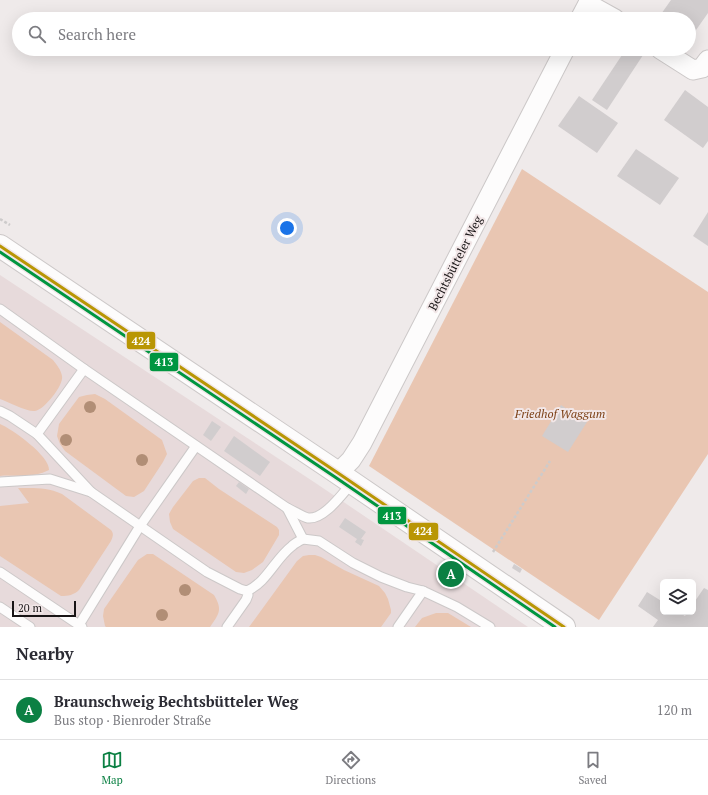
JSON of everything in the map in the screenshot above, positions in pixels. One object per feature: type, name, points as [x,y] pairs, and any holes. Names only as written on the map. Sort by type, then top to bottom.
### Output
[{"type":"street","points":[[586,8],[597,12]]},
{"type":"street","name":"Bechtsbütteler Weg","points":[[345,478],[351,460],[362,443],[561,56]]},
{"type":"street","points":[[671,56],[693,70],[702,68],[708,60]]},
{"type":"street","points":[[0,246],[564,627]]},
{"type":"lane","points":[[0,309],[196,446],[288,508],[308,518],[319,516],[329,509],[345,478]]},
{"type":"lane","points":[[37,434],[84,369]]},
{"type":"lane","points":[[0,411],[37,434],[91,492],[207,572],[240,589],[247,591],[254,588],[291,546],[303,539],[320,541],[353,563],[406,587],[423,591],[457,606],[490,627]]},
{"type":"lane","points":[[0,572],[80,626],[140,526],[196,446]]},
{"type":"lane","points":[[0,482],[50,479],[91,492]]},
{"type":"lane","points":[[288,508],[303,539]]},
{"type":"lane","points":[[227,627],[246,600],[248,595],[247,591]]},
{"type":"lane","points":[[398,627],[423,591]]},
{"type":"lane","points":[[0,607],[30,627]]},
{"type":"path","points":[[480,571],[550,461]]},
{"type":"shaded area","points":[[0,275],[317,484],[528,627],[0,627]]},
{"type":"green space","name":"Friedhof Waggum","points":[[522,169],[708,292],[708,454],[599,620],[369,466]]},
{"type":"green space","points":[[0,322],[53,360],[61,372],[62,380],[57,391],[39,410],[27,410],[0,399]]},
{"type":"green space","points":[[95,394],[105,399],[162,440],[167,454],[144,491],[134,497],[126,496],[65,451],[60,444],[57,436],[59,424],[79,397]]},
{"type":"green space","points":[[0,424],[13,431],[37,451],[48,464],[49,470],[29,476],[0,476]]},
{"type":"green space","points":[[199,478],[205,478],[219,489],[277,527],[279,530],[279,535],[263,562],[252,570],[244,573],[236,572],[173,529],[169,514],[193,481]]},
{"type":"green space","points":[[18,488],[46,489],[62,494],[112,531],[113,535],[111,541],[79,590],[75,593],[61,596],[0,556],[0,506],[29,503]]},
{"type":"green space","points":[[147,554],[153,554],[214,595],[217,600],[219,612],[210,627],[105,626],[103,616],[104,609],[138,560]]},
{"type":"green space","points":[[309,555],[321,557],[344,570],[379,586],[388,599],[391,610],[391,613],[381,627],[249,627],[297,561],[303,556]]},
{"type":"green space","points":[[436,613],[448,613],[471,627],[415,627],[422,618]]},
{"type":"building","points":[[671,0],[708,0],[708,13],[696,30],[696,12],[663,12]]},
{"type":"building","points":[[621,56],[642,56],[607,110],[592,100]]},
{"type":"building","points":[[685,90],[708,107],[708,141],[703,148],[664,120]]},
{"type":"building","points":[[579,96],[618,123],[597,153],[558,126]]},
{"type":"building","points":[[636,149],[679,178],[660,205],[617,176]]},
{"type":"building","points":[[708,212],[708,246],[693,236]]},
{"type":"building","points":[[561,405],[587,422],[568,452],[542,436]]},
{"type":"building","points":[[212,421],[221,427],[211,441],[203,435]]},
{"type":"building","points":[[234,436],[270,462],[260,476],[224,451]]},
{"type":"building","points":[[239,482],[249,489],[246,494],[236,486]]},
{"type":"building","points":[[345,518],[366,532],[361,539],[364,540],[361,546],[355,542],[357,539],[339,527]]},
{"type":"building","points":[[514,564],[522,569],[520,573],[512,568]]},
{"type":"building","points":[[704,588],[708,590],[708,627],[653,627],[658,620],[638,606],[647,592],[660,600],[660,615],[696,615],[696,600]]},
{"type":"transit line","name":"424","points":[[0,246],[564,627]]},
{"type":"transit line","name":"413","points":[[0,252],[555,627]]},
{"type":"place","name":"Braunschweig Bechtsbütteler Weg","points":[[451,574]]}]
